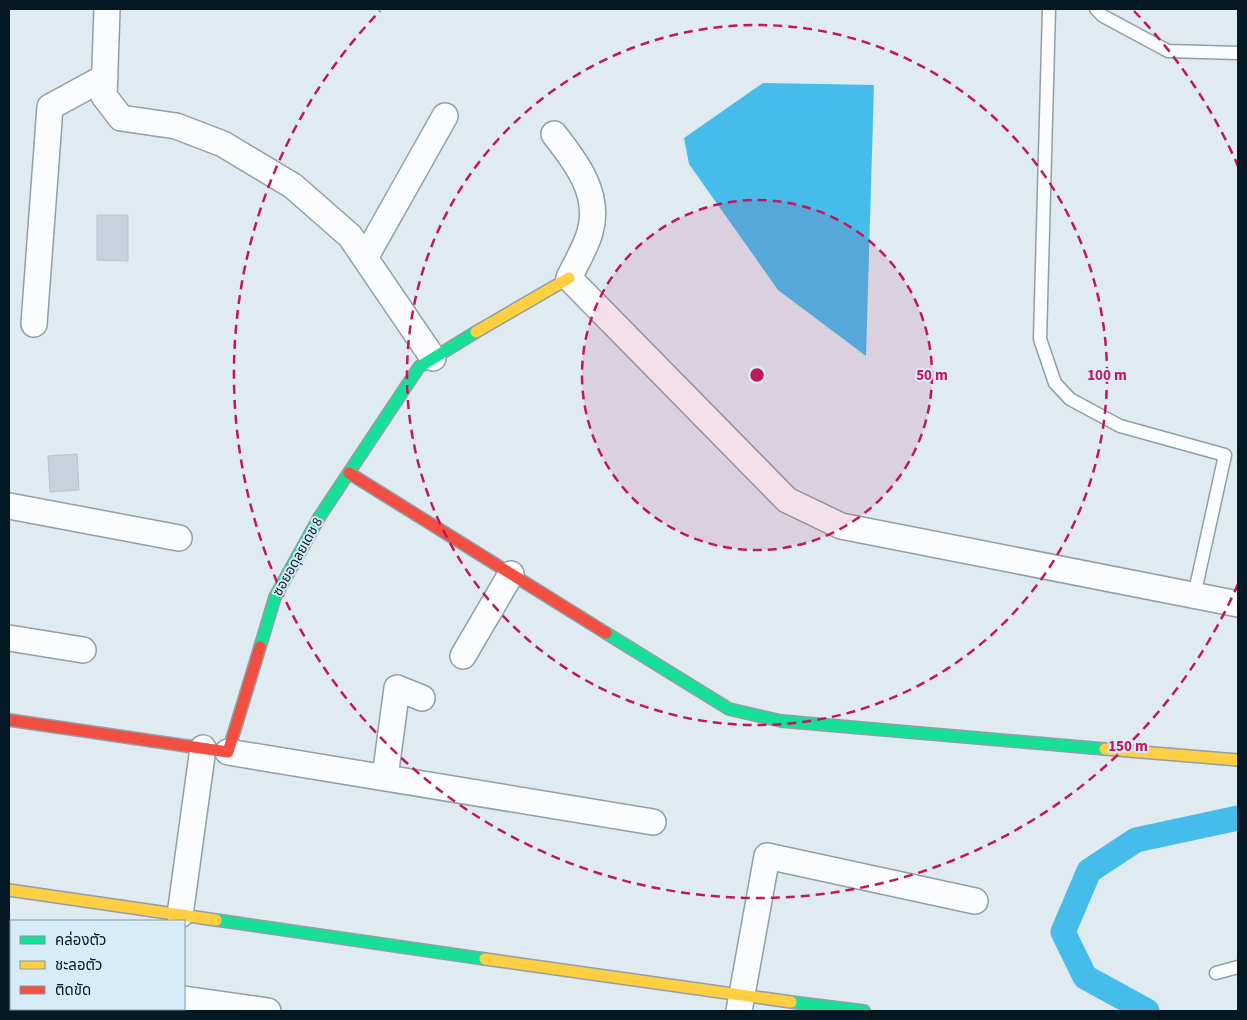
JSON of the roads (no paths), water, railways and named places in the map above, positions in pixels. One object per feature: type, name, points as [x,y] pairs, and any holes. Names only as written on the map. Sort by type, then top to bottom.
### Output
[{"type":"street","points":[[107,9],[104,96],[121,118],[176,126],[224,144],[293,186],[350,236],[433,358]]},
{"type":"street","points":[[34,324],[50,107],[105,78]]},
{"type":"street","points":[[365,258],[445,116]]},
{"type":"street","points":[[554,134],[584,176],[593,206],[590,233],[569,278],[787,500],[841,526],[1238,604]]},
{"type":"street","name":"ซอยอดุลยเดช 8","points":[[228,752],[276,597],[320,516],[419,367],[569,278]]},
{"type":"street","points":[[349,473],[729,709],[781,721],[1238,760]]},
{"type":"street","points":[[9,506],[179,538]]},
{"type":"street","points":[[464,656],[511,574]]},
{"type":"street","points":[[9,638],[83,650]]},
{"type":"street","points":[[385,778],[397,688],[422,698]]},
{"type":"street","points":[[9,720],[203,748],[653,822]]},
{"type":"street","points":[[180,915],[203,748]]},
{"type":"street","points":[[740,1004],[767,856],[975,901]]},
{"type":"street","points":[[9,890],[180,915],[740,1004],[864,1011]]},
{"type":"street","points":[[185,999],[268,1011]]},
{"type":"lane","points":[[1049,9],[1040,339],[1055,383],[1070,399],[1120,426],[1225,455],[1238,451]]},
{"type":"lane","points":[[1096,9],[1103,16],[1168,51],[1238,53]]},
{"type":"lane","points":[[1194,596],[1225,455]]},
{"type":"lane","points":[[1216,972],[1238,967]]},
{"type":"water","points":[[763,83],[874,85],[866,356],[778,290],[689,164],[684,138]]},
{"type":"waterway","points":[[1147,1011],[1085,977],[1063,932],[1089,871],[1136,840],[1238,818]]}]
